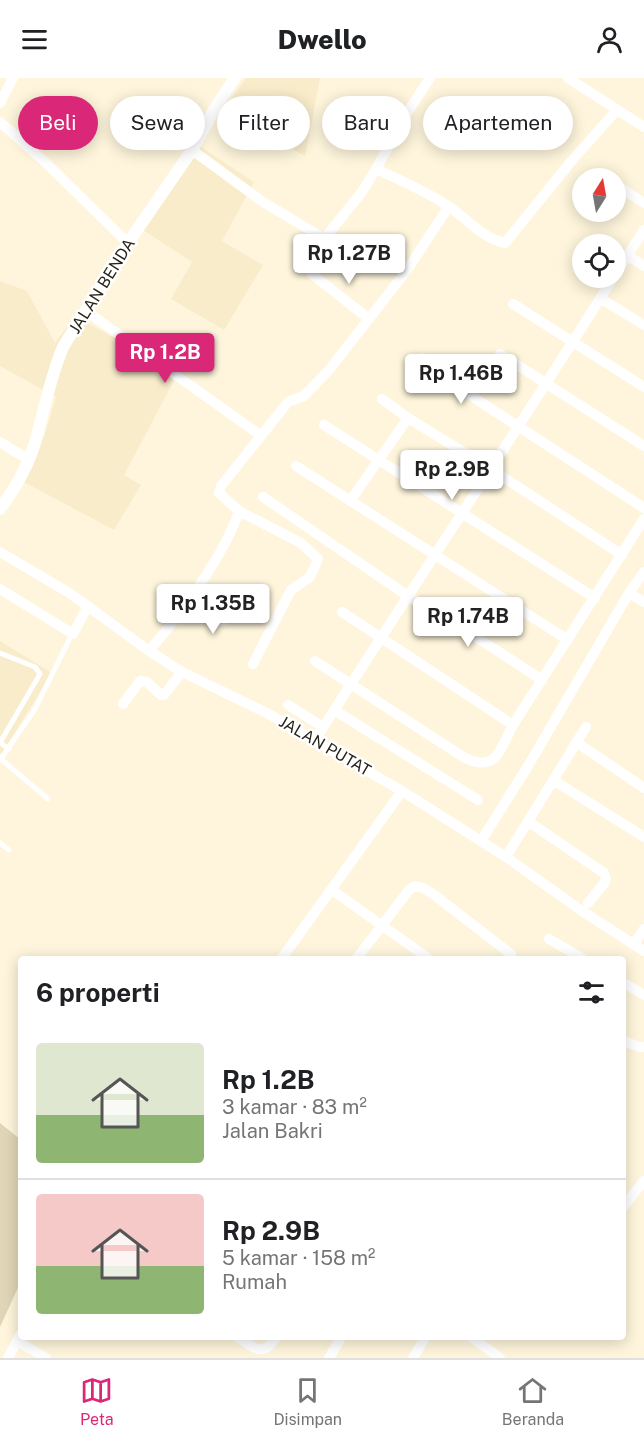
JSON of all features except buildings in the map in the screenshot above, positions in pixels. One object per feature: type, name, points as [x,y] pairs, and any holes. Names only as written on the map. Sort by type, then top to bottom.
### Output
[{"type":"street","points":[[0,103],[13,78]]},
{"type":"street","name":"JALAN BENDA","points":[[205,126],[235,78]]},
{"type":"street","points":[[369,319],[309,271],[311,260],[319,245],[376,169],[405,116],[430,78]]},
{"type":"street","points":[[568,78],[644,126]]},
{"type":"street","points":[[376,169],[418,188],[449,206],[487,235],[505,243],[574,158],[617,110]]},
{"type":"street","points":[[0,122],[46,163],[128,243]]},
{"type":"street","points":[[192,150],[263,202],[325,239]]},
{"type":"street","name":"JALAN BENDA","points":[[0,509],[29,460],[56,364],[63,347],[128,243],[192,150]]},
{"type":"street","points":[[626,191],[644,203]]},
{"type":"street","points":[[253,664],[291,590],[310,577],[318,559],[301,543],[240,511],[219,493],[221,486],[288,402],[304,396],[315,385],[369,319],[407,270],[449,206]]},
{"type":"street","points":[[644,230],[627,255],[644,266]]},
{"type":"street","points":[[315,740],[606,288]]},
{"type":"street","points":[[600,298],[644,325]]},
{"type":"street","points":[[513,303],[644,387]]},
{"type":"street","points":[[86,311],[260,435]]},
{"type":"street","points":[[500,354],[644,446]]},
{"type":"street","points":[[423,358],[479,401],[644,508]]},
{"type":"street","points":[[382,399],[622,555]]},
{"type":"street","points":[[350,501],[408,418]]},
{"type":"street","points":[[324,425],[595,598]]},
{"type":"street","points":[[0,442],[29,460]]},
{"type":"street","points":[[296,466],[568,640]]},
{"type":"street","points":[[263,497],[408,596],[542,680]]},
{"type":"street","points":[[149,651],[185,605],[222,547],[240,511]]},
{"type":"street","points":[[315,661],[475,762],[483,764],[489,762],[496,755],[513,724],[644,519]]},
{"type":"street","name":"JALAN PUTAT","points":[[0,552],[88,606],[182,672],[267,713],[402,791],[506,857],[644,951]]},
{"type":"street","points":[[481,841],[528,766],[629,593],[644,572]]},
{"type":"street","points":[[0,589],[73,634],[88,606]]},
{"type":"street","points":[[629,593],[644,602]]},
{"type":"street","points":[[185,605],[217,621],[224,621],[234,610]]},
{"type":"street","points":[[342,612],[513,724]]},
{"type":"street","points":[[123,704],[140,681],[147,682],[161,695],[164,695],[182,672]]},
{"type":"street","points":[[288,705],[323,727]]},
{"type":"street","points":[[334,710],[478,800]]},
{"type":"street","points":[[506,857],[586,727]]},
{"type":"street","points":[[576,742],[644,788]]},
{"type":"street","points":[[553,780],[644,837]]},
{"type":"street","points":[[283,956],[402,791]]},
{"type":"street","points":[[529,822],[604,873],[605,882],[588,903]]},
{"type":"street","points":[[358,956],[408,890],[415,886],[433,894],[511,954]]},
{"type":"street","points":[[332,890],[425,956]]},
{"type":"street","points":[[634,944],[644,929]]},
{"type":"street","points":[[549,939],[579,956]]},
{"type":"street","points":[[626,984],[644,995]]},
{"type":"street","points":[[626,1042],[644,1047]]},
{"type":"street","points":[[626,1204],[643,1185]]},
{"type":"street","points":[[8,1358],[18,1339]]},
{"type":"street","points":[[23,1340],[46,1358]]},
{"type":"street","points":[[242,1340],[265,1352],[270,1349],[275,1340]]},
{"type":"street","points":[[329,1358],[340,1340]]},
{"type":"street","points":[[413,1358],[424,1340]]},
{"type":"street","points":[[475,1340],[500,1358]]},
{"type":"lane","points":[[48,799],[0,759],[35,709],[73,634]]},
{"type":"lane","points":[[0,653],[35,667],[40,674],[1,741],[9,748]]},
{"type":"lane","points":[[0,843],[9,850]]},
{"type":"shaded area","points":[[246,78],[320,78],[310,130],[310,96],[233,96]]},
{"type":"shaded area","points":[[205,149],[254,182],[222,241],[263,265],[224,330],[171,299],[192,262],[143,230],[197,150]]},
{"type":"shaded area","points":[[294,150],[306,150],[305,156]]},
{"type":"shaded area","points":[[0,281],[27,291],[55,343],[75,316],[178,373],[124,475],[141,485],[114,530],[22,481],[44,437],[56,397],[0,366]]},
{"type":"shaded area","points":[[0,641],[52,673],[2,753],[0,753]]},
{"type":"shaded area","points":[[0,1123],[18,1138],[18,1288],[0,1327]]}]
